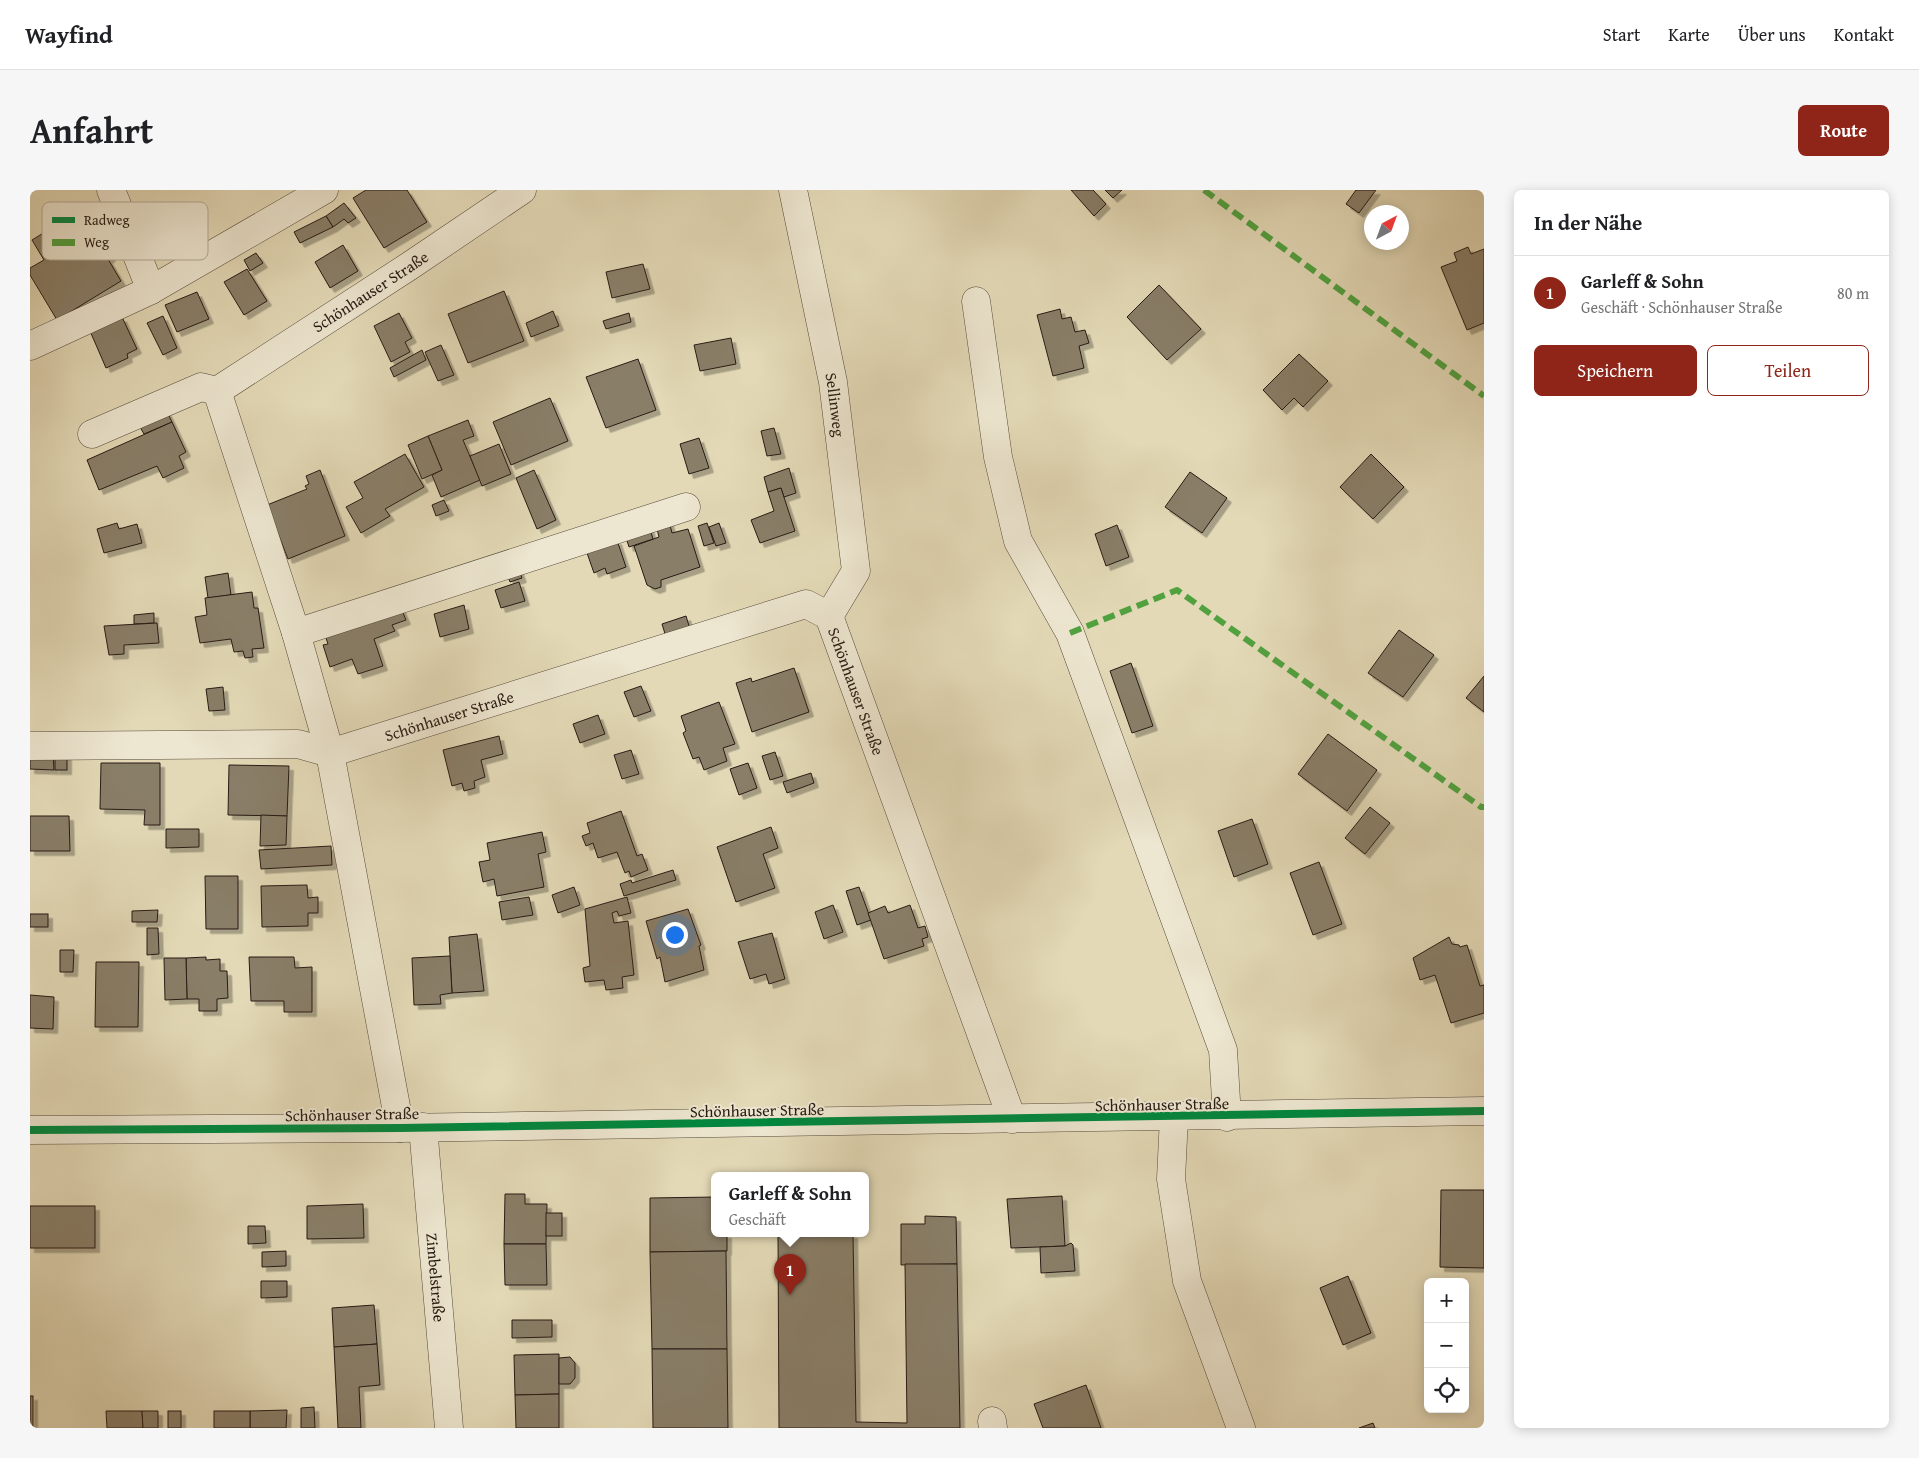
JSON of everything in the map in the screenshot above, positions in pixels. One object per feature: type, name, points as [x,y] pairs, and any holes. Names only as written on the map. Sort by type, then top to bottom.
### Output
[{"type":"street","points":[[111,190],[116,202]]},
{"type":"street","points":[[208,257],[324,190]]},
{"type":"street","name":"Schönhauser Straße","points":[[412,1128],[330,753],[296,633],[217,391],[522,190]]},
{"type":"street","name":"Sellinweg","points":[[793,190],[833,382],[856,571],[829,616]]},
{"type":"street","points":[[138,260],[150,290]]},
{"type":"street","points":[[30,346],[150,290],[202,260]]},
{"type":"street","points":[[976,301],[998,457],[1018,541],[1070,633],[1223,1050],[1227,1117]]},
{"type":"street","points":[[92,434],[201,387],[217,391]]},
{"type":"street","points":[[296,633],[686,507]]},
{"type":"street","name":"Schönhauser Straße","points":[[330,753],[806,604],[829,616],[1012,1119]]},
{"type":"street","points":[[30,746],[298,744],[330,753]]},
{"type":"street","name":"Schönhauser Straße","points":[[30,1130],[412,1128],[1227,1117],[1484,1111]]},
{"type":"street","points":[[1174,1117],[1171,1179],[1187,1281],[1241,1428]]},
{"type":"street","name":"Zimbelstraße","points":[[412,1128],[449,1428]]},
{"type":"building","points":[[366,190],[407,190],[427,222],[384,248],[353,198]]},
{"type":"building","points":[[1071,190],[1093,190],[1106,204],[1094,216]]},
{"type":"building","points":[[1105,190],[1122,190],[1113,198]]},
{"type":"building","points":[[1356,190],[1376,190],[1359,213],[1346,204]]},
{"type":"building","points":[[344,203],[356,218],[348,223],[344,219],[333,227],[326,216]]},
{"type":"building","points":[[326,216],[333,227],[300,243],[294,232]]},
{"type":"building","points":[[42,234],[42,257],[32,240]]},
{"type":"building","points":[[343,245],[358,271],[330,288],[315,262]]},
{"type":"building","points":[[1468,247],[1471,254],[1484,249],[1484,323],[1467,330],[1441,267],[1457,261],[1454,253]]},
{"type":"building","points":[[256,253],[263,263],[250,271],[244,260]]},
{"type":"building","points":[[44,260],[109,260],[121,281],[57,320],[30,275],[30,268]]},
{"type":"building","points":[[643,264],[650,289],[612,298],[606,272]]},
{"type":"building","points":[[247,269],[267,301],[244,315],[224,282]]},
{"type":"building","points":[[1159,285],[1201,329],[1167,360],[1127,317]]},
{"type":"building","points":[[504,291],[524,341],[468,363],[448,314]]},
{"type":"building","points":[[197,292],[209,319],[177,332],[165,305]]},
{"type":"building","points":[[1060,309],[1062,319],[1071,317],[1075,332],[1085,330],[1089,343],[1079,346],[1084,368],[1053,376],[1037,315]]},
{"type":"building","points":[[553,311],[559,326],[531,337],[526,323]]},
{"type":"building","points":[[399,313],[412,338],[405,342],[410,352],[391,362],[374,326]]},
{"type":"building","points":[[629,313],[631,322],[606,329],[603,321]]},
{"type":"building","points":[[163,316],[177,348],[163,355],[147,323]]},
{"type":"building","points":[[122,317],[137,349],[127,354],[128,358],[106,368],[90,331]]},
{"type":"building","points":[[731,338],[736,364],[700,371],[694,345]]},
{"type":"building","points":[[441,345],[454,375],[438,381],[425,352]]},
{"type":"building","points":[[422,350],[426,360],[394,377],[390,368]]},
{"type":"building","points":[[1299,354],[1328,381],[1303,407],[1294,398],[1282,410],[1263,390]]},
{"type":"building","points":[[638,359],[656,410],[606,428],[586,377]]},
{"type":"building","points":[[550,398],[568,441],[511,465],[493,422]]},
{"type":"building","points":[[165,408],[172,422],[144,434],[136,420]]},
{"type":"building","points":[[468,420],[474,436],[463,440],[480,480],[441,497],[432,475],[442,470],[428,436]]},
{"type":"building","points":[[172,422],[186,452],[179,456],[184,468],[163,478],[157,466],[99,490],[87,460]]},
{"type":"building","points":[[774,428],[781,454],[767,456],[761,431]]},
{"type":"building","points":[[428,436],[442,470],[422,479],[408,445]]},
{"type":"building","points":[[699,438],[709,468],[689,474],[680,444]]},
{"type":"building","points":[[499,444],[511,474],[482,486],[470,456]]},
{"type":"building","points":[[405,454],[424,487],[385,509],[390,516],[361,533],[346,507],[363,498],[354,482]]},
{"type":"building","points":[[1371,454],[1404,487],[1373,519],[1340,487]]},
{"type":"building","points":[[789,468],[796,493],[784,497],[781,488],[768,492],[764,477]]},
{"type":"building","points":[[320,470],[345,536],[288,559],[267,505],[307,489],[305,486],[309,484],[306,476]]},
{"type":"building","points":[[534,470],[556,520],[537,529],[516,478]]},
{"type":"building","points":[[1190,472],[1227,498],[1202,533],[1165,507]]},
{"type":"building","points":[[781,488],[795,531],[760,543],[751,520],[774,511],[768,492]]},
{"type":"building","points":[[444,500],[449,511],[436,516],[432,505]]},
{"type":"building","points":[[669,521],[672,533],[688,529],[700,567],[661,580],[661,587],[655,589],[647,585],[634,546],[659,537],[656,525]]},
{"type":"building","points":[[117,523],[119,529],[137,524],[142,543],[104,553],[97,529]]},
{"type":"building","points":[[648,523],[653,539],[629,547],[624,531]]},
{"type":"building","points":[[707,523],[714,543],[704,546],[698,526]]},
{"type":"building","points":[[719,523],[726,543],[716,546],[709,527]]},
{"type":"building","points":[[1117,525],[1129,557],[1106,566],[1095,534]]},
{"type":"building","points":[[617,540],[626,567],[607,574],[605,568],[594,573],[586,550]]},
{"type":"building","points":[[518,567],[522,578],[510,582],[506,571]]},
{"type":"building","points":[[228,573],[231,595],[208,598],[205,577]]},
{"type":"building","points":[[519,582],[525,601],[501,608],[495,590]]},
{"type":"building","points":[[252,592],[254,608],[258,608],[264,648],[252,649],[253,657],[245,658],[243,651],[234,652],[231,639],[200,643],[195,617],[207,615],[205,598]]},
{"type":"building","points":[[464,605],[469,629],[440,637],[434,614]]},
{"type":"building","points":[[401,608],[406,620],[392,625],[395,631],[374,639],[383,666],[358,674],[352,659],[330,667],[323,645],[328,644],[325,635]]},
{"type":"building","points":[[154,613],[154,623],[134,624],[134,615]]},
{"type":"building","points":[[686,616],[690,629],[666,637],[662,624]]},
{"type":"building","points":[[157,623],[159,643],[124,645],[124,654],[109,655],[104,626]]},
{"type":"building","points":[[1399,630],[1434,655],[1403,697],[1368,673]]},
{"type":"building","points":[[1131,663],[1153,726],[1132,733],[1110,671]]},
{"type":"building","points":[[794,668],[809,712],[752,732],[736,683],[751,678],[752,682]]},
{"type":"building","points":[[1484,676],[1484,712],[1466,698]]},
{"type":"building","points":[[641,686],[651,711],[634,717],[624,692]]},
{"type":"building","points":[[223,687],[225,710],[209,711],[206,689]]},
{"type":"building","points":[[719,702],[735,744],[723,748],[727,761],[704,770],[699,757],[693,759],[683,733],[686,731],[681,716]]},
{"type":"building","points":[[598,715],[605,734],[580,743],[573,724]]},
{"type":"building","points":[[1328,734],[1377,770],[1347,811],[1298,774]]},
{"type":"building","points":[[499,736],[503,754],[481,760],[485,777],[474,781],[475,788],[464,791],[462,783],[452,786],[443,750]]},
{"type":"building","points":[[631,750],[639,774],[622,779],[614,755]]},
{"type":"building","points":[[775,752],[783,776],[770,780],[762,756]]},
{"type":"building","points":[[30,753],[53,754],[54,770],[30,769]]},
{"type":"building","points":[[55,754],[67,754],[67,770],[55,770]]},
{"type":"building","points":[[101,763],[160,763],[160,825],[144,825],[145,810],[100,809]]},
{"type":"building","points":[[748,763],[757,788],[739,795],[730,769]]},
{"type":"building","points":[[229,765],[289,766],[287,816],[228,815]]},
{"type":"building","points":[[811,773],[814,783],[787,793],[783,782]]},
{"type":"building","points":[[1370,807],[1390,823],[1365,854],[1345,838]]},
{"type":"building","points":[[621,811],[637,856],[642,854],[648,870],[631,877],[629,871],[625,873],[617,852],[598,858],[593,843],[586,846],[582,836],[590,833],[587,823]]},
{"type":"building","points":[[261,815],[287,816],[286,845],[260,846]]},
{"type":"building","points":[[30,816],[69,816],[70,851],[30,851]]},
{"type":"building","points":[[1252,819],[1268,864],[1234,877],[1218,831]]},
{"type":"building","points":[[771,827],[778,848],[763,854],[775,888],[736,902],[717,847]]},
{"type":"building","points":[[166,829],[199,829],[199,847],[166,848]]},
{"type":"building","points":[[542,832],[546,852],[538,854],[544,887],[497,896],[494,879],[483,882],[479,862],[490,860],[487,843]]},
{"type":"building","points":[[331,846],[332,865],[261,869],[259,850]]},
{"type":"building","points":[[1319,862],[1342,924],[1313,935],[1290,873]]},
{"type":"building","points":[[673,870],[676,880],[624,896],[620,884],[631,880],[632,883]]},
{"type":"building","points":[[205,876],[238,876],[238,929],[206,929]]},
{"type":"building","points":[[307,885],[308,898],[318,897],[318,913],[308,913],[308,926],[262,927],[261,886]]},
{"type":"building","points":[[574,887],[580,905],[558,913],[552,895]]},
{"type":"building","points":[[859,887],[871,920],[857,925],[846,891]]},
{"type":"building","points":[[529,897],[533,915],[502,920],[499,902]]},
{"type":"building","points":[[627,897],[631,913],[619,916],[617,911],[612,913],[614,923],[628,921],[634,975],[622,977],[623,988],[606,990],[604,980],[585,982],[583,968],[590,966],[585,909]]},
{"type":"building","points":[[833,905],[843,932],[824,939],[815,912]]},
{"type":"building","points":[[910,905],[918,928],[925,926],[928,937],[922,939],[924,946],[884,959],[868,913],[885,906],[888,913]]},
{"type":"building","points":[[688,909],[701,945],[699,946],[704,970],[665,982],[660,957],[657,959],[646,921]]},
{"type":"building","points":[[158,910],[157,922],[132,922],[132,911]]},
{"type":"building","points":[[30,914],[48,914],[48,927],[30,927]]},
{"type":"building","points":[[147,928],[158,928],[159,954],[147,955]]},
{"type":"building","points":[[772,933],[785,979],[769,984],[766,974],[750,979],[738,942]]},
{"type":"building","points":[[477,934],[484,991],[452,993],[449,937]]},
{"type":"building","points":[[1449,937],[1452,944],[1459,945],[1460,947],[1467,945],[1480,986],[1484,985],[1484,1013],[1451,1023],[1435,975],[1420,980],[1413,958]]},
{"type":"building","points":[[60,950],[74,950],[73,972],[60,972]]},
{"type":"building","points":[[450,956],[452,993],[440,995],[441,1004],[414,1005],[412,958]]},
{"type":"building","points":[[206,957],[206,960],[220,959],[220,971],[227,971],[228,998],[217,999],[217,1011],[199,1011],[199,999],[187,999],[186,958]]},
{"type":"building","points":[[249,957],[294,957],[295,968],[312,967],[312,1012],[284,1012],[284,1001],[251,1001]]},
{"type":"building","points":[[164,958],[186,958],[187,999],[165,1000]]},
{"type":"building","points":[[96,962],[139,962],[138,1027],[95,1027]]},
{"type":"building","points":[[30,995],[54,997],[53,1029],[30,1028]]},
{"type":"building","points":[[1441,1190],[1484,1190],[1484,1268],[1440,1267]]},
{"type":"building","points":[[505,1194],[525,1194],[525,1204],[547,1204],[546,1244],[504,1244]]},
{"type":"building","points":[[1062,1196],[1065,1246],[1011,1248],[1007,1199]]},
{"type":"building","points":[[711,1197],[711,1237],[727,1237],[727,1251],[650,1252],[650,1198]]},
{"type":"building","points":[[363,1204],[364,1238],[307,1239],[307,1206]]},
{"type":"building","points":[[30,1206],[95,1206],[95,1248],[30,1248]]},
{"type":"building","points":[[546,1213],[562,1213],[562,1236],[546,1236]]},
{"type":"building","points":[[925,1216],[956,1217],[957,1264],[901,1265],[901,1224],[925,1224]]},
{"type":"building","points":[[248,1226],[265,1226],[266,1243],[248,1244]]},
{"type":"building","points":[[778,1237],[853,1237],[856,1422],[907,1423],[905,1264],[957,1264],[960,1428],[779,1428]]},
{"type":"building","points":[[1071,1243],[1073,1245],[1075,1271],[1041,1273],[1040,1247],[1065,1246]]},
{"type":"building","points":[[504,1244],[546,1244],[547,1285],[505,1285]]},
{"type":"building","points":[[286,1251],[286,1266],[262,1267],[262,1252]]},
{"type":"building","points":[[726,1251],[727,1349],[652,1349],[650,1252]]},
{"type":"building","points":[[1348,1276],[1371,1333],[1343,1345],[1320,1288]]},
{"type":"building","points":[[261,1281],[287,1281],[287,1297],[261,1298]]},
{"type":"building","points":[[374,1305],[377,1344],[334,1347],[332,1308]]},
{"type":"building","points":[[512,1320],[552,1320],[552,1337],[512,1338]]},
{"type":"building","points":[[377,1344],[380,1385],[359,1387],[361,1428],[338,1428],[334,1347]]},
{"type":"building","points":[[652,1349],[727,1349],[728,1428],[653,1428]]},
{"type":"building","points":[[559,1354],[559,1394],[515,1395],[514,1355]]},
{"type":"building","points":[[570,1357],[575,1363],[575,1378],[570,1384],[559,1384],[559,1358]]},
{"type":"building","points":[[1086,1385],[1101,1428],[1043,1428],[1034,1404]]},
{"type":"building","points":[[559,1394],[559,1428],[516,1428],[515,1395]]},
{"type":"building","points":[[30,1396],[33,1396],[33,1428],[30,1428]]},
{"type":"building","points":[[314,1407],[315,1428],[301,1428],[301,1408]]},
{"type":"building","points":[[287,1410],[286,1428],[250,1428],[250,1411]]},
{"type":"building","points":[[106,1411],[142,1411],[143,1428],[107,1428]]},
{"type":"building","points":[[142,1411],[158,1411],[158,1428],[143,1428]]},
{"type":"building","points":[[168,1411],[181,1411],[181,1428],[168,1428]]},
{"type":"building","points":[[214,1411],[250,1411],[250,1428],[214,1428]]},
{"type":"building","points":[[1373,1423],[1375,1428],[1359,1428]]},
{"type":"marked path","points":[[1204,190],[1484,396]]},
{"type":"marked path","points":[[1070,633],[1177,590],[1481,807],[1484,807]]},
{"type":"cycle path","points":[[30,1130],[400,1128],[1484,1111]]},
{"type":"place","name":"Garleff & Sohn","points":[[790,1295]]}]
